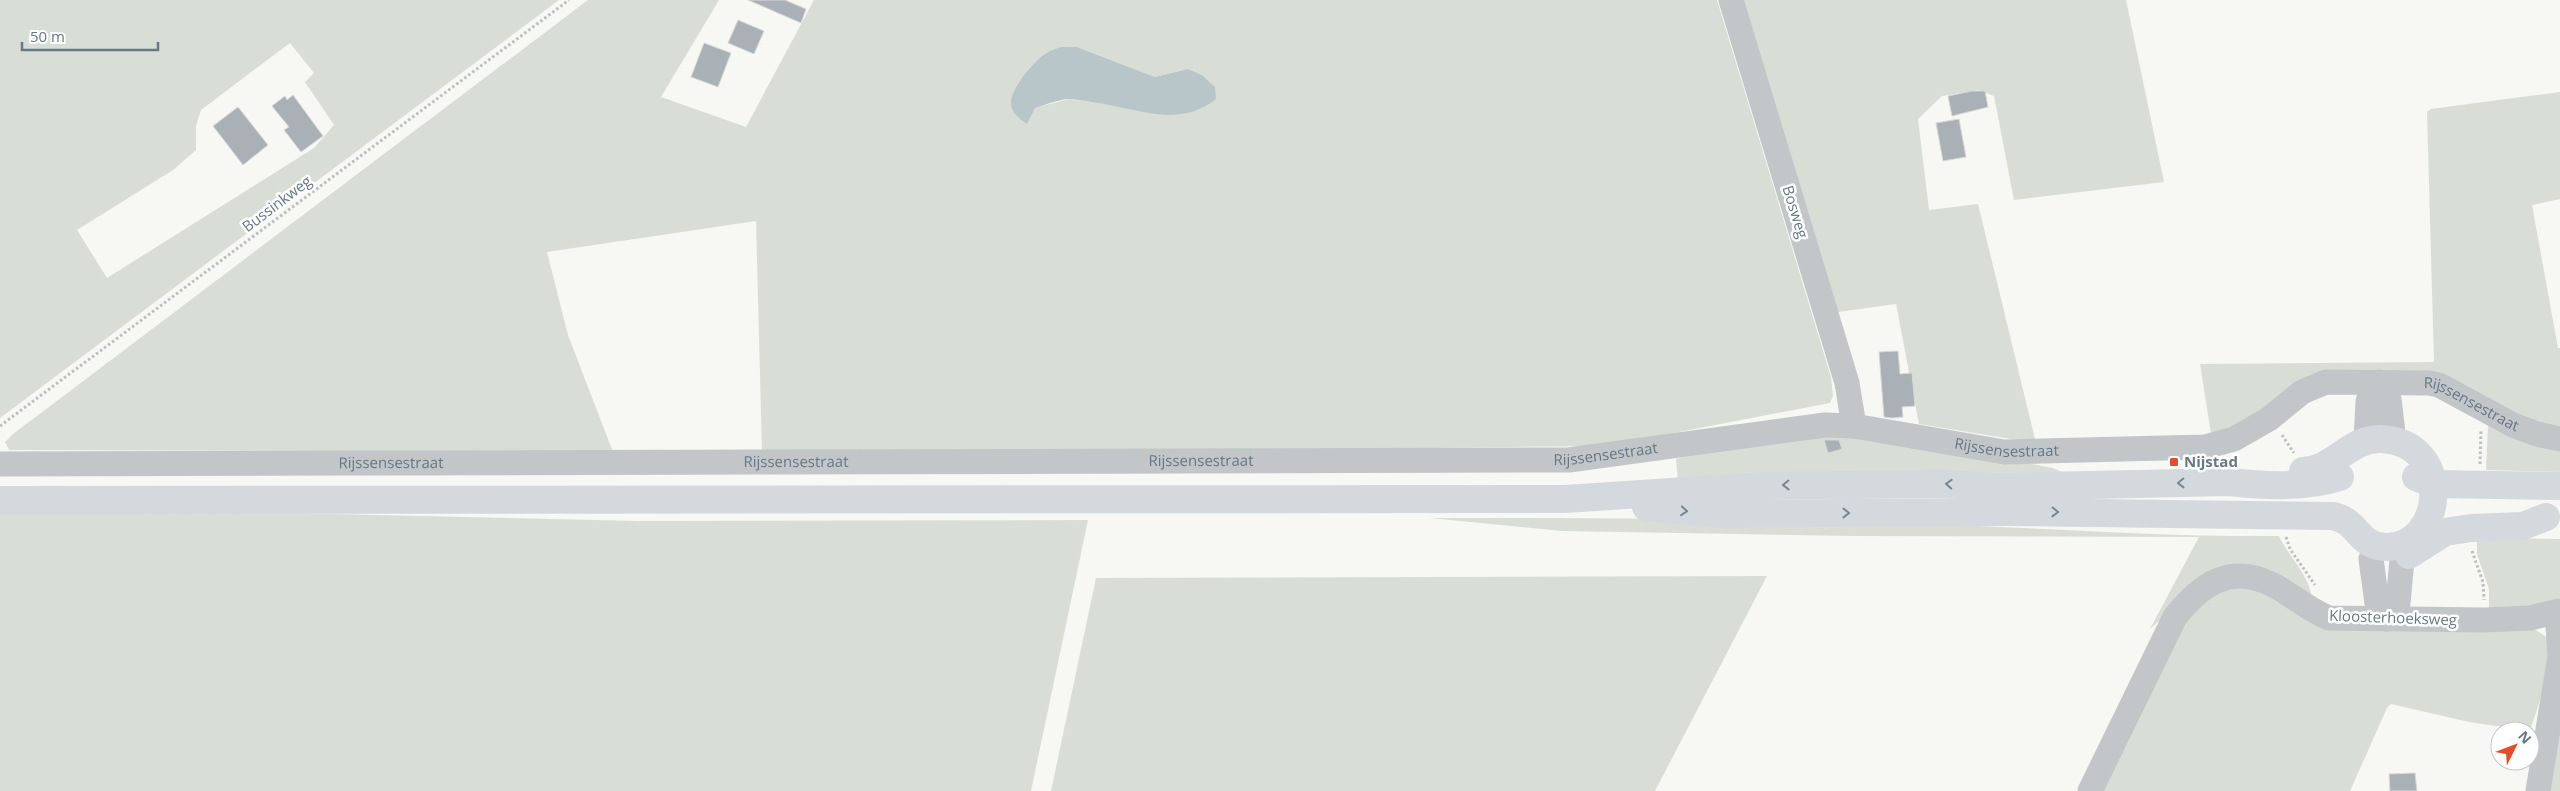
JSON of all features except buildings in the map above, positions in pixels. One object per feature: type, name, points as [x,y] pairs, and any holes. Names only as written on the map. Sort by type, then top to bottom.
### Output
[{"type":"main road","points":[[2430,530],[2434,500],[2432,477],[2413,450],[2394,441],[2380,439],[2364,449],[2340,477],[2334,497],[2335,523],[2348,544],[2371,559],[2386,561],[2403,551],[2430,530],[2441,518],[2523,514],[2553,517]]},
{"type":"main road","points":[[2229,482],[2254,474],[2313,471],[2323,468],[2344,451],[2364,449],[2389,454],[2400,459],[2420,480],[2432,477],[2553,486]]},
{"type":"main road","points":[[0,500],[1565,499],[1782,485],[1943,484],[1997,487],[2229,482],[2256,485],[2325,482],[2340,477]]},
{"type":"main road","points":[[1565,499],[1721,514],[2006,512],[2223,514],[2335,523],[2346,519],[2360,536],[2378,546],[2395,546],[2403,551]]},
{"type":"street","name":"Bosweg","points":[[1731,0],[1846,383],[1854,426]]},
{"type":"street","name":"Rijssensestraat","points":[[0,464],[1569,460],[1825,425],[1854,426],[2004,452],[2205,447],[2234,439],[2270,419],[2302,392],[2326,382],[2439,385],[2513,425],[2537,434],[2560,439]]},
{"type":"street","points":[[2364,449],[2368,401],[2379,382],[2390,399],[2394,441]]},
{"type":"street","points":[[2371,559],[2377,603],[2386,619],[2398,604],[2403,551]]},
{"type":"street","name":"Kloosterhoeksweg","points":[[2090,791],[2175,617],[2192,596],[2216,580],[2236,576],[2254,577],[2274,585],[2314,612],[2329,618],[2484,620],[2530,618],[2559,612]]},
{"type":"street","points":[[2538,791],[2560,656],[2559,612]]},
{"type":"path","name":"Bussinkweg","points":[[0,426],[569,0]]},
{"type":"shaded area","points":[[0,0],[559,0],[0,418]],"holes":[[[290,43],[314,73],[305,82],[334,125],[314,148],[107,278],[77,230],[173,170],[196,150],[196,126],[201,110]]]},
{"type":"shaded area","points":[[588,0],[719,0],[661,97],[746,127],[814,0],[1717,0],[1831,377],[1833,396],[1830,403],[1622,443],[1591,446],[1261,450],[762,452],[756,221],[547,252],[568,335],[613,452],[9,450],[5,442],[13,434]],"holes":[[[1061,47],[1077,47],[1155,77],[1188,69],[1202,75],[1106,104],[1069,99],[1034,108],[1026,124]]]},
{"type":"shaded area","points":[[1737,0],[2126,0],[2164,182],[2014,200],[1994,96],[1978,90],[1942,96],[1918,119],[1929,210],[1978,204],[2036,443],[1919,424],[1896,304],[1831,313]]},
{"type":"shaded area","points":[[1061,47],[1077,47],[1155,77],[1188,69],[1202,75],[1215,87],[1216,99],[1201,108],[1171,115],[1068,99],[1035,108],[1027,124],[1016,115],[1011,107],[1012,97],[1024,75],[1036,62],[1042,56]]},
{"type":"shaded area","points":[[2560,92],[2560,199],[2532,205],[2558,348],[2560,348],[2560,426],[2546,426],[2513,412],[2323,372],[2260,417],[2212,440],[2200,364],[2434,362],[2427,112],[2431,109]]},
{"type":"shaded area","points":[[2488,426],[2560,447],[2560,472],[2486,470]]},
{"type":"shaded area","points":[[1807,430],[1909,441],[2053,468],[2073,477],[1678,481],[1676,459],[1736,443]]},
{"type":"shaded area","points":[[0,511],[199,511],[637,521],[1088,520],[1031,791],[0,791]]},
{"type":"shaded area","points":[[1430,518],[1840,522],[2166,534],[2279,536],[2303,574],[2312,598],[2281,584],[2192,591],[2150,629],[2199,537],[1855,536],[1562,531]]},
{"type":"shaded area","points":[[2477,538],[2560,539],[2560,607],[2489,615],[2489,589],[2477,554]]},
{"type":"shaded area","points":[[1767,576],[1655,791],[1051,791],[1096,578]]},
{"type":"shaded area","points":[[2222,586],[2251,586],[2309,620],[2533,628],[2551,640],[2554,656],[2533,721],[2490,721],[2490,725],[2391,704],[2387,708],[2350,791],[2099,791],[2180,619]]},
{"type":"shaded area","points":[[2560,680],[2560,791],[2543,791]]},
{"type":"place","name":"Nijstad","points":[[2174,462]]}]
